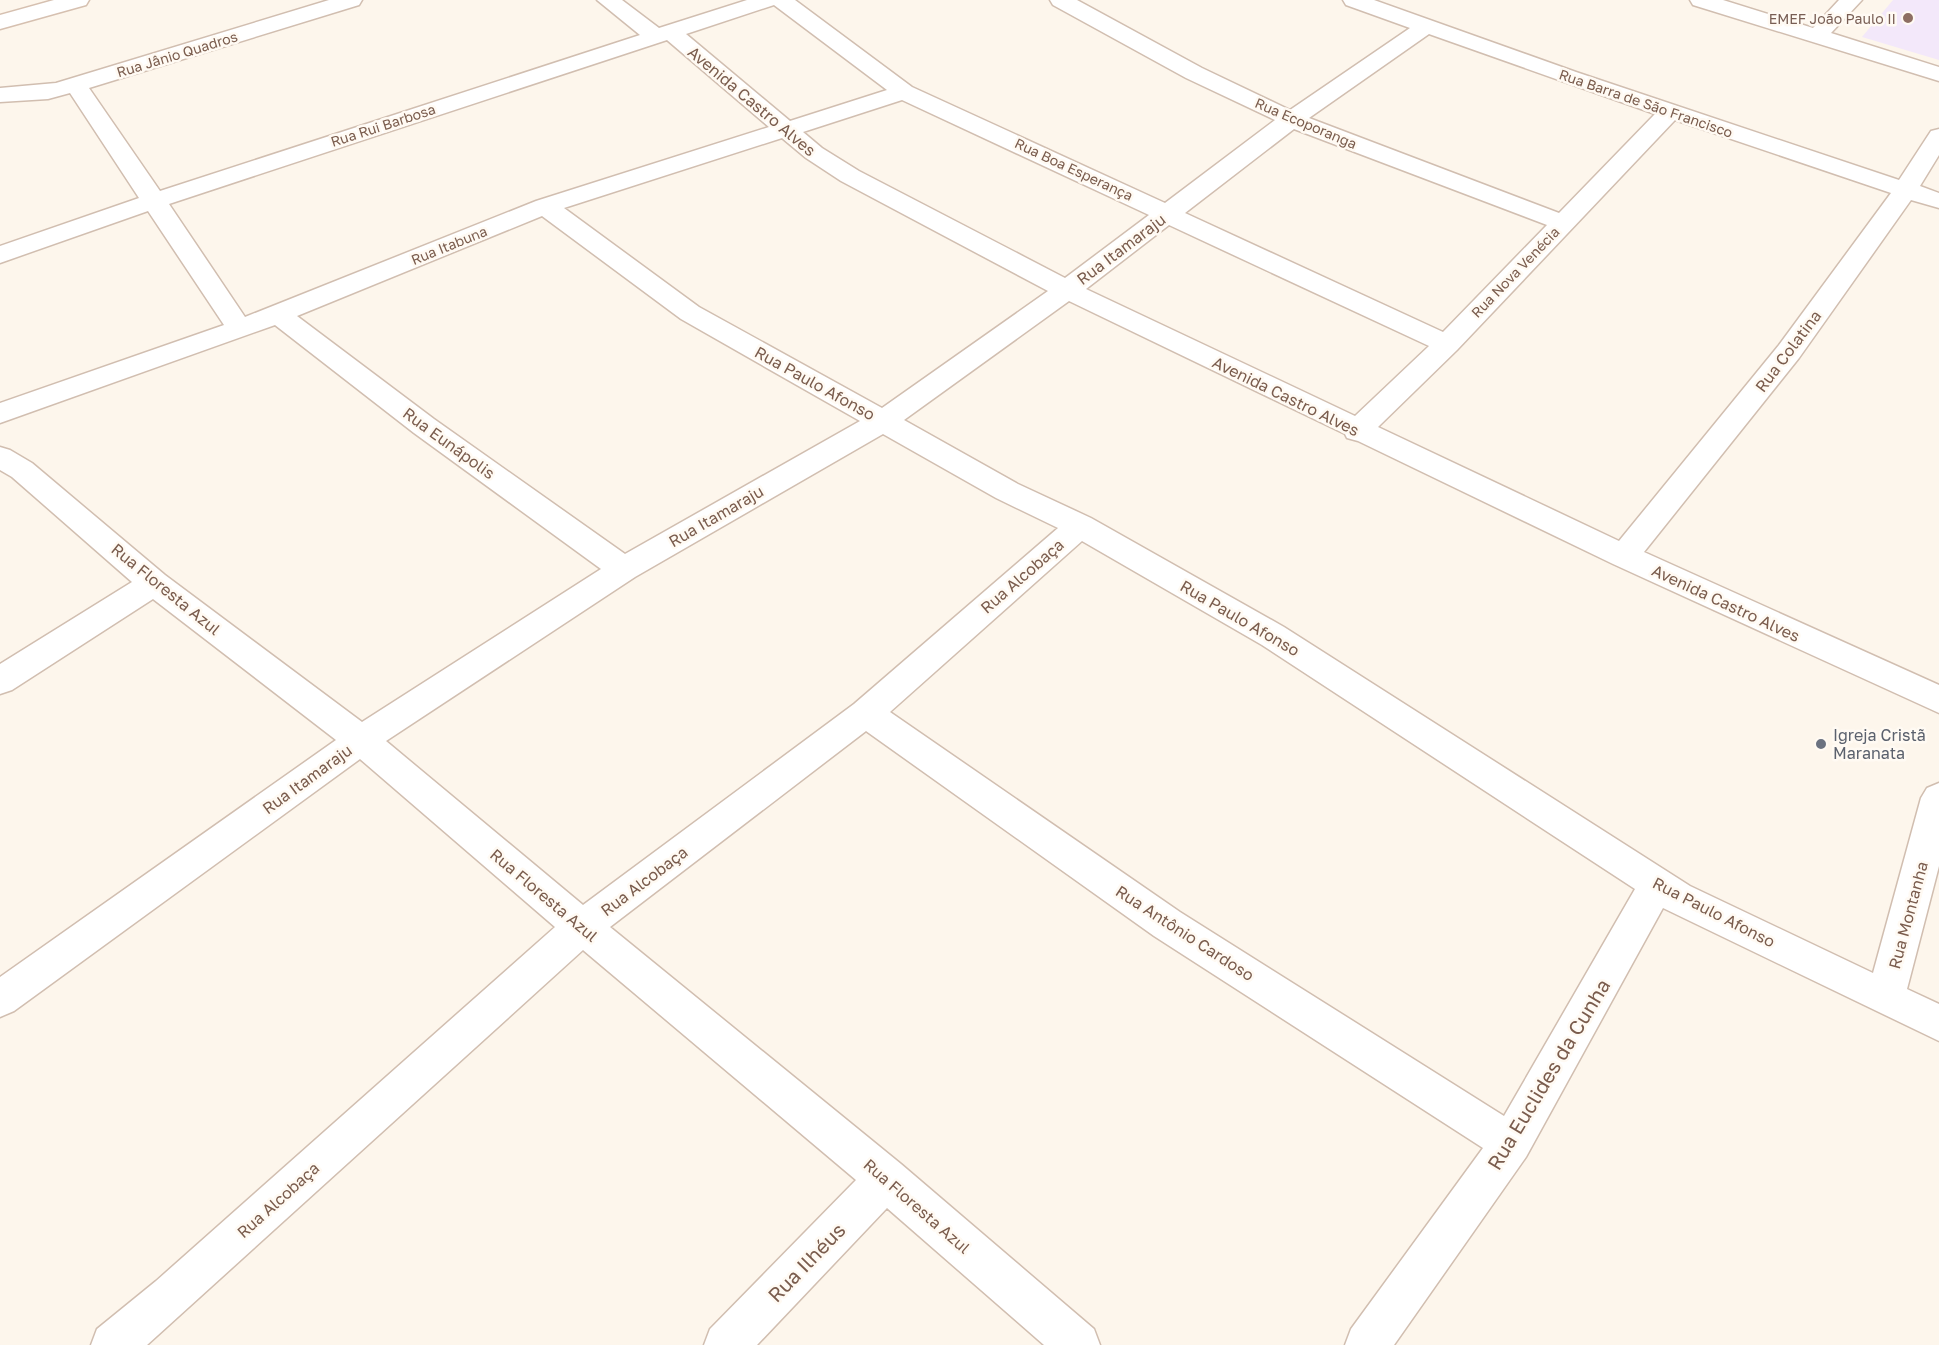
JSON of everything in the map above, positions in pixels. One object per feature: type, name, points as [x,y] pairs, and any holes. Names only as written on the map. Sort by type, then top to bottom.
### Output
[{"type":"street","points":[[0,22],[78,0]]},
{"type":"street","name":"Rua Jânio Quadros","points":[[2,96],[76,85],[351,0]]},
{"type":"street","name":"Avenida Castro Alves","points":[[608,0],[662,33],[785,131],[850,176],[1067,290],[1357,431],[1939,700]]},
{"type":"street","name":"Rua Rui Barbosa","points":[[0,255],[154,201],[768,0]]},
{"type":"street","name":"Rua Boa Esperança","points":[[781,0],[904,92],[1447,344]]},
{"type":"street","name":"Rua Ecoporanga","points":[[1061,0],[1194,73],[1292,119],[1563,223]]},
{"type":"street","name":"Rua Barra de São Francisco","points":[[1354,0],[1671,111],[1939,201]]},
{"type":"street","points":[[1701,0],[1939,74]]},
{"type":"street","points":[[1817,36],[1851,0]]},
{"type":"street","name":"Rua Itamaraju","points":[[0,999],[361,740],[624,569],[883,421],[1067,290],[1292,119],[1427,26]]},
{"type":"street","points":[[76,85],[240,329]]},
{"type":"street","name":"Rua Itabuna","points":[[0,413],[240,329],[545,206],[904,92]]},
{"type":"street","name":"Rua Nova Venécia","points":[[1357,431],[1447,344],[1671,111]]},
{"type":"street","name":"Rua Colatina","points":[[1624,556],[1774,373],[1906,191],[1939,136]]},
{"type":"street","name":"Rua Paulo Afonso","points":[[545,206],[690,313],[1007,491],[1080,526],[1274,636],[1677,897],[1939,1023]]},
{"type":"street","name":"Rua Eunápolis","points":[[278,314],[424,426],[624,569]]},
{"type":"street","name":"Rua Floresta Azul","points":[[1,459],[22,470],[154,583],[361,740],[886,1179],[1077,1345]]},
{"type":"street","name":"Rua Alcobaça","points":[[113,1345],[171,1296],[582,927],[866,713],[1080,526]]},
{"type":"street","points":[[0,681],[154,583]]},
{"type":"street","name":"Rua Antônio Cardoso","points":[[866,713],[1167,924],[1511,1143]]},
{"type":"street","name":"Rua Montanha","points":[[1887,996],[1939,798]]},
{"type":"street","name":"Rua Euclides da Cunha","points":[[1367,1345],[1511,1143],[1658,885]]},
{"type":"street","name":"Rua Ilhéus","points":[[726,1345],[886,1179]]},
{"type":"shaded area","name":"EMEF João Paulo II","points":[[1893,0],[1939,0],[1939,60],[1862,37]]},
{"type":"place","name":"EMEF João Paulo II","points":[[1908,18]]},
{"type":"place","name":"Igreja Cristã Maranata","points":[[1821,744]]}]
